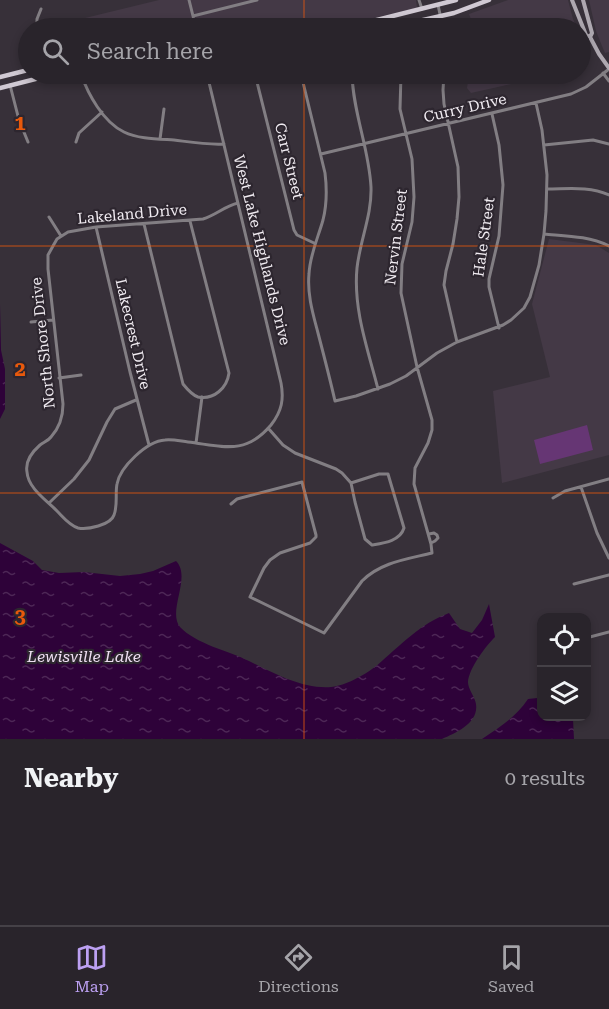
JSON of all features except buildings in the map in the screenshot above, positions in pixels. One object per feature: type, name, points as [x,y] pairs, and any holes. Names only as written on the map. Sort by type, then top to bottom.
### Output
[{"type":"main road","points":[[386,18],[456,0]]},
{"type":"main road","points":[[572,0],[579,18]]},
{"type":"main road","points":[[583,0],[588,18]]},
{"type":"main road","points":[[432,18],[454,13],[486,1]]},
{"type":"main road","points":[[591,39],[609,68]]},
{"type":"main road","points":[[0,77],[18,72]]},
{"type":"main road","points":[[0,88],[18,83]]},
{"type":"street","points":[[189,0],[193,16],[258,0]]},
{"type":"street","points":[[419,0],[422,9]]},
{"type":"street","points":[[438,5],[441,16]]},
{"type":"street","points":[[37,18],[41,9]]},
{"type":"street","name":"Curry Drive","points":[[591,83],[609,68]]},
{"type":"street","points":[[603,74],[609,81]]},
{"type":"street","points":[[85,84],[88,93],[102,112],[125,133],[159,139],[224,144]]},
{"type":"street","name":"West Lake Highlands Drive","points":[[209,84],[283,393],[282,406],[268,428]]},
{"type":"street","name":"Carr Street","points":[[258,84],[294,230],[301,238],[314,243]]},
{"type":"street","points":[[304,84],[326,173],[327,198],[323,219],[314,243],[309,270],[309,291],[335,402],[378,389],[406,376],[437,353],[457,342],[499,328],[518,315],[530,297],[541,258],[544,234],[547,189],[544,145],[536,103]]},
{"type":"street","points":[[352,84],[353,98],[369,165],[371,199],[357,267],[356,292],[378,389]]},
{"type":"street","name":"Nervin Street","points":[[401,84],[400,109],[414,170],[414,197],[412,222],[400,282],[417,367],[432,420],[431,437],[415,468],[414,476],[414,484],[429,534]]},
{"type":"street","points":[[443,84],[444,104],[458,167],[459,197],[456,228],[444,285],[457,342]]},
{"type":"street","name":"Curry Drive","points":[[321,154],[571,94],[590,84]]},
{"type":"street","points":[[10,85],[19,120],[28,142]]},
{"type":"street","points":[[159,139],[164,109]]},
{"type":"street","points":[[76,141],[79,133],[102,112]]},
{"type":"street","name":"Hale Street","points":[[492,114],[499,145],[503,185],[501,224],[489,279],[499,328]]},
{"type":"street","points":[[544,145],[593,140],[609,144]]},
{"type":"street","points":[[547,189],[598,190],[609,195]]},
{"type":"street","name":"Lakeland Drive","points":[[61,236],[71,231],[96,227],[207,218],[229,205],[238,203]]},
{"type":"street","points":[[49,217],[61,236]]},
{"type":"street","points":[[144,224],[183,384],[194,395],[202,397],[220,392],[226,385],[229,373],[190,221]]},
{"type":"street","name":"Lakecrest Drive","points":[[96,227],[149,445]]},
{"type":"street","points":[[544,234],[589,239],[609,246]]},
{"type":"street","name":"North Shore Drive","points":[[61,236],[52,246],[48,260],[63,416],[51,438],[30,455],[27,463],[29,480],[35,490],[68,522],[78,528],[106,524],[115,514],[116,486],[120,473],[149,445]]},
{"type":"street","points":[[31,322],[53,320]]},
{"type":"street","points":[[59,378],[81,375]]},
{"type":"street","points":[[196,443],[202,397]]},
{"type":"street","points":[[49,503],[74,479],[89,460],[115,409],[137,400]]},
{"type":"street","points":[[149,445],[164,440],[223,447],[242,446],[268,428],[289,450],[336,469],[351,483],[368,543],[372,545],[394,539],[403,532],[404,528],[388,474],[379,474],[351,483]]},
{"type":"street","points":[[553,498],[565,491],[609,479]]},
{"type":"street","points":[[231,504],[237,499],[302,482],[316,537],[310,543],[280,553],[270,560],[250,597],[324,633],[369,574],[384,566],[432,553],[429,534],[434,533],[438,538],[431,543]]},
{"type":"street","points":[[580,487],[609,558]]},
{"type":"street","points":[[574,584],[609,575]]},
{"type":"street","points":[[591,637],[609,632]]},
{"type":"shaded area","points":[[159,0],[416,0],[417,8],[374,18],[85,18]]},
{"type":"shaded area","points":[[508,0],[568,0],[573,18],[470,18],[469,14]]},
{"type":"shaded area","points":[[589,0],[609,0],[609,52],[605,53],[596,31]]},
{"type":"shaded area","points":[[468,84],[511,84],[471,93],[467,88]]},
{"type":"shaded area","points":[[549,239],[596,245],[609,253],[609,455],[502,483],[493,391],[550,377],[532,304]]},
{"type":"shaded area","points":[[587,425],[593,450],[540,464],[534,440]]},
{"type":"water","points":[[0,303],[1,350],[5,369],[5,409],[0,419]]},
{"type":"water","name":"Lewisville Lake","points":[[0,543],[33,561],[42,570],[59,573],[84,572],[120,576],[140,574],[176,561],[182,576],[176,612],[180,627],[204,643],[288,679],[320,687],[339,686],[365,674],[419,629],[449,613],[460,629],[472,633],[482,620],[489,604],[495,637],[475,664],[468,682],[476,704],[474,717],[454,734],[442,739],[0,739]]},
{"type":"water","points":[[537,698],[537,721],[573,721],[574,739],[482,739],[513,717],[528,699]]}]
